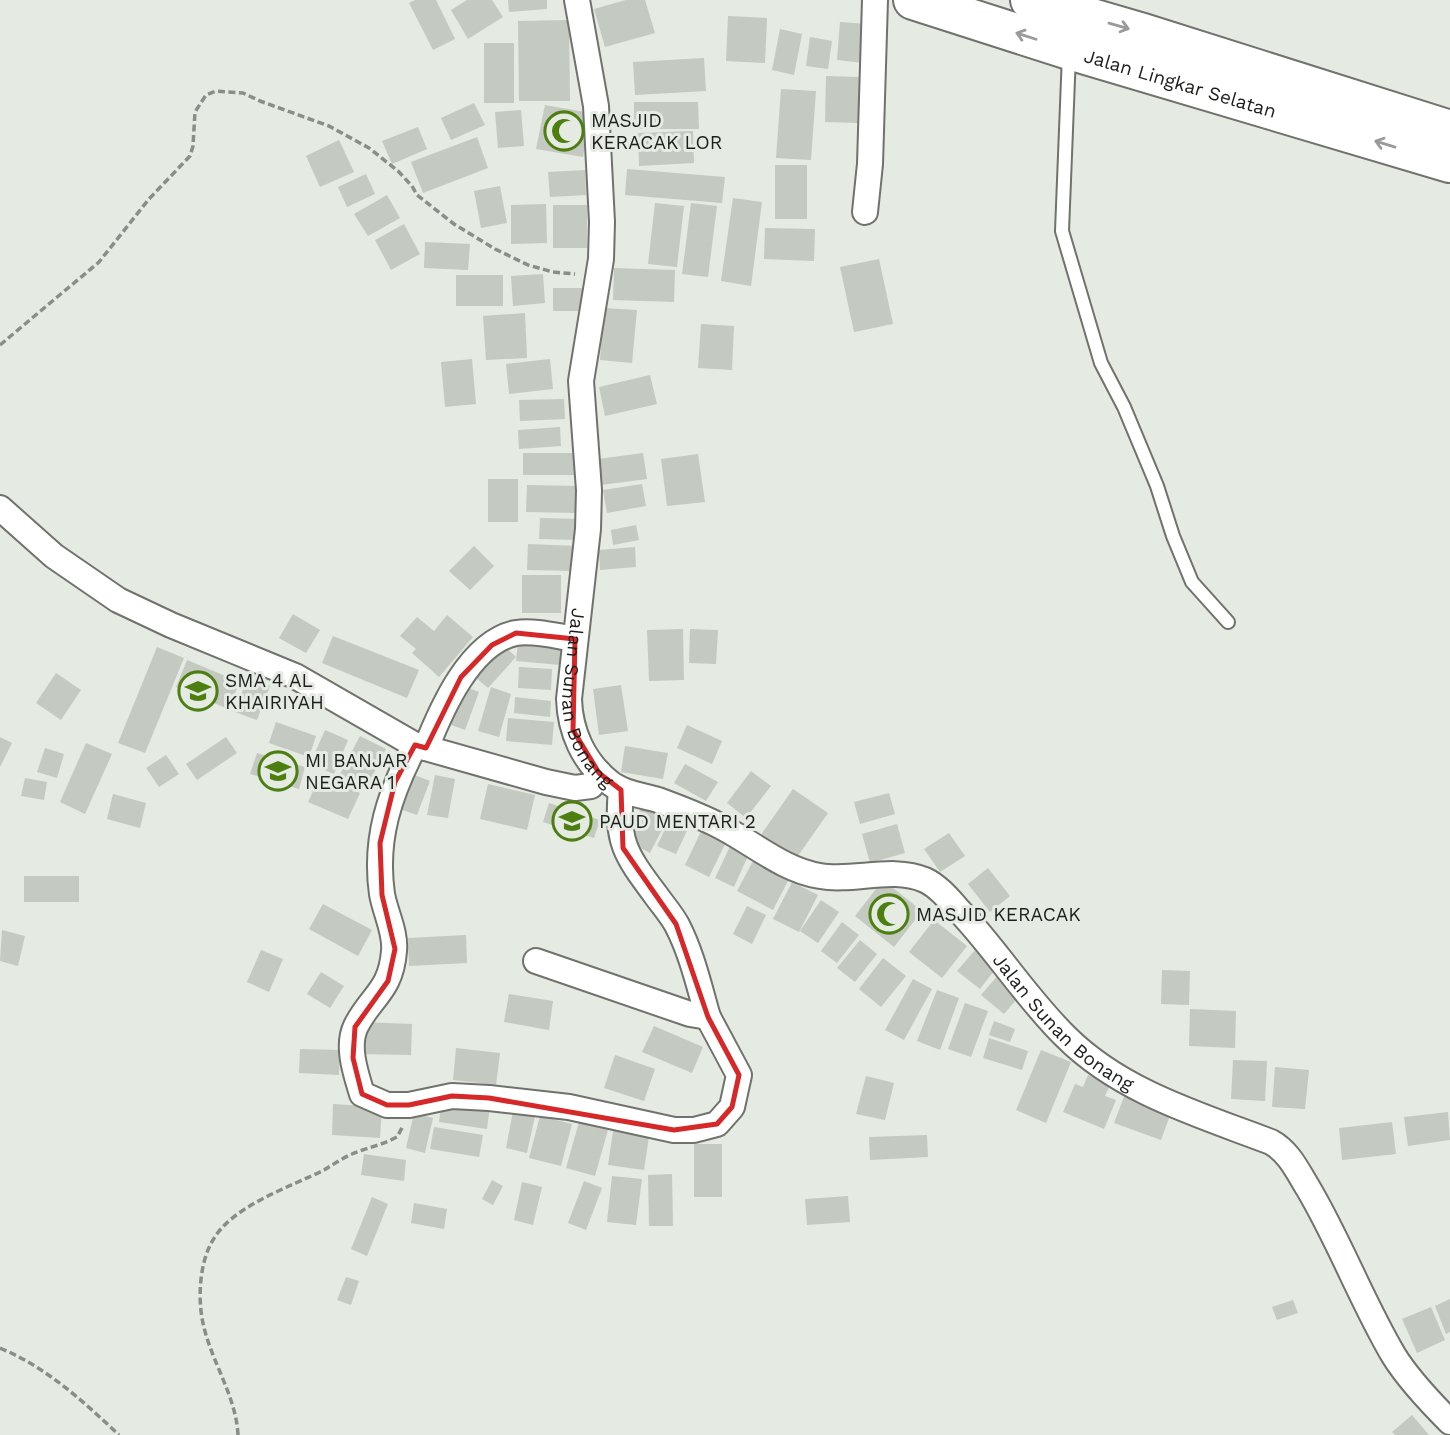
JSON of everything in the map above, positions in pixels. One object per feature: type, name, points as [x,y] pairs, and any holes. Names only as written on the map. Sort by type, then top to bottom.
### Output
[{"type":"highway","name":"Jalan Lingkar Selatan","points":[[912,0],[1069,50],[1181,64],[1450,130]]},
{"type":"highway","name":"Jalan Lingkar Selatan","points":[[1030,0],[1181,64],[1450,163]]},
{"type":"street","name":"Jalan Sunan Bonang","points":[[577,0],[596,106],[602,222],[597,278],[581,381],[589,490],[588,529],[575,639],[570,719],[577,741],[599,773],[621,790],[659,801],[716,824],[782,862],[809,874],[834,877],[904,875],[927,881],[949,900],[989,943],[1038,1006],[1087,1057],[1131,1085],[1281,1148],[1290,1158],[1326,1219],[1395,1357],[1414,1383],[1450,1422]]},
{"type":"street","points":[[865,212],[870,164],[875,0]]},
{"type":"street","points":[[0,508],[54,556],[118,600],[295,676],[420,746],[575,788],[590,786],[599,773]]},
{"type":"street","points":[[575,639],[528,632],[516,633],[492,645],[461,677],[396,782],[380,843],[383,895],[395,949],[388,981],[355,1027],[354,1067],[362,1094],[387,1104],[410,1105],[452,1096],[569,1107],[674,1130],[694,1130],[717,1124],[732,1107],[738,1075],[708,1017],[693,964],[676,924],[634,867],[624,848],[620,818],[621,790]]},
{"type":"street","points":[[536,961],[690,1014],[708,1017]]},
{"type":"lane","points":[[1069,50],[1062,231],[1101,363],[1124,407],[1148,464],[1192,582],[1228,622]]},
{"type":"path","points":[[0,345],[99,262],[149,199],[190,156],[195,112],[206,95],[216,91],[243,93],[329,126],[369,148],[398,171],[412,186],[416,195],[495,249],[517,260],[553,272],[597,278]]},
{"type":"path","points":[[238,1435],[234,1410],[202,1317],[200,1292],[213,1239],[250,1206],[354,1153],[397,1138],[410,1105]]},
{"type":"path","points":[[0,1348],[15,1354],[65,1386],[119,1435]]},
{"type":"highlighted area","points":[[516,633],[575,639],[573,730],[599,773],[621,790],[623,848],[676,924],[708,1017],[739,1075],[732,1107],[717,1124],[674,1130],[489,1098],[452,1096],[409,1105],[387,1105],[362,1094],[353,1058],[355,1027],[388,981],[395,949],[382,895],[380,843],[395,782],[415,745],[426,748],[461,677],[492,645]]},
{"type":"building","points":[[415,0],[436,0],[455,39],[433,50],[409,3]]},
{"type":"building","points":[[467,0],[492,0],[503,17],[468,39],[451,10]]},
{"type":"building","points":[[508,0],[547,0],[547,9],[509,12]]},
{"type":"building","points":[[626,0],[645,0],[655,33],[605,47],[594,9]]},
{"type":"building","points":[[728,16],[767,18],[765,63],[726,61]]},
{"type":"building","points":[[569,20],[570,101],[519,101],[518,21]]},
{"type":"building","points":[[840,22],[867,24],[864,63],[837,60]]},
{"type":"building","points":[[780,29],[802,34],[794,75],[772,70]]},
{"type":"building","points":[[810,37],[832,41],[828,69],[806,66]]},
{"type":"building","points":[[484,43],[514,43],[514,103],[484,103]]},
{"type":"building","points":[[704,58],[706,91],[635,95],[633,62]]},
{"type":"building","points":[[826,76],[859,77],[858,123],[825,122]]},
{"type":"building","points":[[781,89],[816,91],[811,160],[776,158]]},
{"type":"building","points":[[634,102],[698,102],[699,129],[634,129]]},
{"type":"building","points":[[474,103],[485,125],[451,140],[441,118]]},
{"type":"building","name":"MASJID KERACAK LOR","points":[[545,105],[591,113],[583,157],[536,149]]},
{"type":"building","points":[[521,110],[524,146],[498,148],[495,112]]},
{"type":"building","points":[[418,127],[427,149],[392,164],[382,141]]},
{"type":"building","points":[[693,131],[694,163],[639,166],[638,133]]},
{"type":"building","points":[[477,137],[488,168],[423,193],[411,162]]},
{"type":"building","points":[[339,140],[354,172],[320,187],[306,156]]},
{"type":"building","points":[[775,165],[807,165],[807,219],[775,219]]},
{"type":"building","points":[[627,169],[725,177],[722,203],[625,195]]},
{"type":"building","points":[[585,170],[586,195],[550,197],[548,172]]},
{"type":"building","points":[[366,174],[375,194],[347,207],[338,187]]},
{"type":"building","points":[[500,186],[507,223],[481,228],[474,191]]},
{"type":"building","points":[[387,195],[400,218],[368,236],[354,214]]},
{"type":"building","points":[[733,198],[762,202],[751,286],[721,281]]},
{"type":"building","points":[[655,203],[684,206],[677,267],[648,264]]},
{"type":"building","points":[[691,203],[717,206],[708,277],[682,274]]},
{"type":"building","points":[[546,204],[547,243],[511,244],[511,205]]},
{"type":"building","points":[[553,205],[587,205],[587,248],[553,248]]},
{"type":"building","points":[[404,224],[420,254],[391,270],[375,240]]},
{"type":"building","points":[[765,228],[815,229],[814,261],[764,259]]},
{"type":"building","points":[[425,242],[470,244],[468,270],[424,268]]},
{"type":"building","points":[[879,259],[893,324],[854,332],[840,267]]},
{"type":"building","points":[[614,268],[675,270],[674,302],[613,300]]},
{"type":"building","points":[[543,274],[545,303],[513,306],[511,276]]},
{"type":"building","points":[[456,275],[503,275],[503,306],[456,306]]},
{"type":"building","points":[[553,288],[582,288],[582,311],[553,311]]},
{"type":"building","points":[[604,308],[637,310],[632,363],[600,360]]},
{"type":"building","points":[[525,313],[527,358],[486,360],[483,316]]},
{"type":"building","points":[[701,324],[734,326],[732,370],[698,368]]},
{"type":"building","points":[[472,359],[476,404],[445,407],[441,362]]},
{"type":"building","points":[[550,359],[553,389],[509,394],[506,364]]},
{"type":"building","points":[[650,375],[657,404],[605,416],[599,387]]},
{"type":"building","points":[[564,399],[565,419],[520,421],[519,400]]},
{"type":"building","points":[[560,427],[561,446],[519,449],[518,430]]},
{"type":"building","points":[[523,453],[575,453],[575,475],[523,475]]},
{"type":"building","points":[[643,453],[647,479],[601,485],[598,459]]},
{"type":"building","points":[[698,454],[705,502],[667,506],[661,459]]},
{"type":"building","points":[[488,479],[518,479],[518,522],[488,522]]},
{"type":"building","points":[[642,484],[646,506],[607,513],[603,490]]},
{"type":"building","points":[[527,485],[577,486],[576,513],[526,512]]},
{"type":"building","points":[[540,518],[580,519],[579,540],[539,539]]},
{"type":"building","points":[[636,525],[639,540],[613,545],[611,530]]},
{"type":"building","points":[[528,544],[578,546],[577,571],[527,570]]},
{"type":"building","points":[[474,546],[494,566],[470,590],[449,571]]},
{"type":"building","points":[[635,547],[636,567],[600,570],[599,550]]},
{"type":"building","points":[[522,575],[561,575],[561,613],[522,613]]},
{"type":"building","points":[[293,614],[320,630],[306,653],[279,638]]},
{"type":"building","points":[[447,615],[473,637],[439,677],[412,653],[416,649],[400,636],[417,617],[434,631]]},
{"type":"building","points":[[683,629],[684,680],[649,681],[647,630]]},
{"type":"building","points":[[690,629],[718,630],[716,664],[689,663]]},
{"type":"building","points":[[333,636],[419,670],[407,698],[322,663]]},
{"type":"building","points":[[518,642],[562,645],[560,665],[516,661]]},
{"type":"building","points":[[503,645],[516,657],[488,688],[475,677]]},
{"type":"building","points":[[157,647],[184,658],[145,753],[118,743]]},
{"type":"building","points":[[187,660],[240,682],[228,709],[176,687]]},
{"type":"building","points":[[519,667],[552,669],[551,690],[518,688]]},
{"type":"building","points":[[56,673],[81,690],[61,720],[36,703]]},
{"type":"building","points":[[247,678],[270,686],[257,720],[235,712]]},
{"type":"building","points":[[461,685],[479,692],[465,730],[446,723]]},
{"type":"building","points":[[621,685],[628,731],[599,735],[593,689]]},
{"type":"building","points":[[491,687],[511,694],[499,737],[478,731]]},
{"type":"building","points":[[515,697],[551,701],[550,717],[514,713]]},
{"type":"building","points":[[508,718],[554,722],[552,745],[506,741]]},
{"type":"building","points":[[276,722],[316,736],[309,757],[269,743]]},
{"type":"building","points":[[687,725],[722,741],[712,764],[677,748]]},
{"type":"building","points":[[325,730],[348,740],[334,774],[310,764]]},
{"type":"building","points":[[360,736],[386,749],[366,789],[339,776]]},
{"type":"building","points":[[0,737],[12,743],[0,767]]},
{"type":"building","points":[[226,737],[237,753],[197,780],[186,764]]},
{"type":"building","points":[[86,743],[112,754],[85,814],[60,802]]},
{"type":"building","points":[[625,746],[668,753],[663,779],[621,772]]},
{"type":"building","points":[[45,748],[64,754],[57,778],[37,772]]},
{"type":"building","name":"MI BANJAR NEGARA 1","points":[[257,753],[305,767],[299,789],[250,774]]},
{"type":"building","points":[[166,755],[179,774],[159,787],[146,768]]},
{"type":"building","points":[[685,764],[718,782],[706,801],[674,783]]},
{"type":"building","points":[[751,771],[771,786],[746,818],[727,803]]},
{"type":"building","points":[[407,772],[430,781],[417,815],[394,807]]},
{"type":"building","points":[[435,775],[455,779],[448,818],[427,815]]},
{"type":"building","points":[[320,776],[360,793],[348,819],[308,802]]},
{"type":"building","points":[[25,778],[47,782],[44,800],[21,796]]},
{"type":"building","points":[[488,784],[535,795],[527,830],[480,819]]},
{"type":"building","points":[[793,789],[828,813],[793,863],[758,839]]},
{"type":"building","points":[[889,793],[895,814],[860,824],[854,802]]},
{"type":"building","points":[[113,794],[146,803],[140,828],[107,819]]},
{"type":"building","points":[[645,801],[670,814],[650,853],[625,840]]},
{"type":"building","name":"PAUD MENTARI 2","points":[[549,803],[600,820],[594,838],[543,822]]},
{"type":"building","points":[[674,810],[693,818],[676,854],[657,846]]},
{"type":"building","points":[[897,824],[905,853],[870,863],[862,834]]},
{"type":"building","points":[[704,825],[729,836],[709,877],[685,865]]},
{"type":"building","points":[[949,833],[965,856],[940,872],[924,849]]},
{"type":"building","points":[[734,838],[752,847],[734,887],[715,878]]},
{"type":"building","points":[[754,859],[790,877],[773,910],[737,891]]},
{"type":"building","points":[[988,868],[1010,896],[990,912],[968,884]]},
{"type":"building","points":[[24,876],[79,876],[79,902],[24,902]]},
{"type":"building","name":"MASJID KERACAK","points":[[883,880],[922,911],[894,947],[855,916]]},
{"type":"building","points":[[792,882],[818,895],[799,932],[773,919]]},
{"type":"building","points":[[821,900],[839,912],[818,943],[800,931]]},
{"type":"building","points":[[323,904],[372,930],[358,956],[309,929]]},
{"type":"building","points":[[747,906],[766,915],[752,944],[733,934]]},
{"type":"building","points":[[934,920],[967,946],[942,978],[909,952]]},
{"type":"building","points":[[842,922],[859,935],[837,963],[821,951]]},
{"type":"building","points":[[2,930],[25,936],[18,966],[0,961]]},
{"type":"building","points":[[466,935],[467,963],[409,966],[408,938]]},
{"type":"building","points":[[860,940],[877,954],[855,982],[837,968]]},
{"type":"building","points":[[261,950],[283,959],[269,992],[247,982]]},
{"type":"building","points":[[975,950],[997,967],[980,989],[957,971]]},
{"type":"building","points":[[883,958],[906,976],[881,1007],[859,989]]},
{"type":"building","points":[[1162,970],[1190,971],[1189,1005],[1161,1004]]},
{"type":"building","points":[[321,972],[344,986],[330,1008],[307,994]]},
{"type":"building","points":[[999,974],[1022,993],[1004,1014],[981,995]]},
{"type":"building","points":[[913,979],[932,989],[904,1040],[885,1030]]},
{"type":"building","points":[[937,990],[959,998],[940,1050],[917,1041]]},
{"type":"building","points":[[509,994],[553,1001],[549,1030],[504,1022]]},
{"type":"building","points":[[965,1003],[988,1011],[971,1057],[948,1049]]},
{"type":"building","points":[[1190,1009],[1236,1011],[1235,1048],[1189,1046]]},
{"type":"building","points":[[994,1021],[1015,1029],[1010,1042],[989,1035]]},
{"type":"building","points":[[361,1022],[412,1024],[411,1055],[360,1054]]},
{"type":"building","points":[[654,1026],[703,1047],[692,1073],[642,1052]]},
{"type":"building","points":[[989,1038],[1028,1051],[1022,1070],[983,1058]]},
{"type":"building","points":[[456,1048],[500,1053],[496,1085],[453,1080]]},
{"type":"building","points":[[300,1049],[340,1050],[339,1075],[299,1073]]},
{"type":"building","points":[[1041,1050],[1071,1062],[1046,1123],[1016,1110]]},
{"type":"building","points":[[615,1055],[655,1069],[644,1101],[604,1088]]},
{"type":"building","points":[[1233,1060],[1267,1061],[1265,1101],[1231,1099]]},
{"type":"building","points":[[1275,1067],[1309,1070],[1305,1109],[1272,1107]]},
{"type":"building","points":[[1088,1075],[1110,1085],[1105,1096],[1116,1100],[1104,1129],[1063,1112],[1075,1084],[1083,1087]]},
{"type":"building","points":[[866,1076],[894,1083],[885,1120],[856,1114]]},
{"type":"building","points":[[1125,1094],[1172,1110],[1161,1140],[1114,1123]]},
{"type":"building","points":[[442,1099],[490,1106],[487,1129],[439,1122]]},
{"type":"building","points":[[333,1104],[382,1107],[380,1138],[332,1135]]},
{"type":"building","points":[[513,1111],[535,1116],[527,1153],[506,1148]]},
{"type":"building","points":[[1448,1112],[1450,1140],[1408,1146],[1404,1117]]},
{"type":"building","points":[[414,1113],[433,1118],[425,1153],[406,1148]]},
{"type":"building","points":[[540,1116],[572,1124],[561,1166],[529,1158]]},
{"type":"building","points":[[579,1122],[608,1130],[595,1176],[566,1168]]},
{"type":"building","points":[[1392,1122],[1396,1154],[1342,1160],[1339,1128]]},
{"type":"building","points":[[614,1125],[650,1130],[644,1170],[608,1165]]},
{"type":"building","points":[[434,1127],[483,1135],[479,1157],[430,1149]]},
{"type":"building","points":[[927,1135],[928,1157],[870,1160],[869,1137]]},
{"type":"building","points":[[694,1144],[722,1144],[722,1197],[694,1197]]},
{"type":"building","points":[[364,1154],[406,1160],[404,1181],[361,1175]]},
{"type":"building","points":[[672,1174],[673,1226],[649,1226],[648,1175]]},
{"type":"building","points":[[612,1176],[642,1179],[636,1225],[607,1222]]},
{"type":"building","points":[[492,1180],[503,1186],[493,1205],[482,1199]]},
{"type":"building","points":[[584,1181],[602,1188],[586,1230],[568,1223]]},
{"type":"building","points":[[522,1182],[542,1187],[533,1225],[514,1220]]},
{"type":"building","points":[[848,1196],[850,1222],[807,1225],[805,1199]]},
{"type":"building","points":[[372,1197],[388,1204],[367,1256],[351,1249]]},
{"type":"building","points":[[414,1203],[447,1209],[444,1229],[411,1223]]},
{"type":"building","points":[[346,1277],[359,1281],[351,1305],[337,1300]]},
{"type":"building","points":[[1450,1299],[1450,1332],[1446,1334],[1435,1306]]},
{"type":"building","points":[[1293,1300],[1298,1313],[1277,1320],[1272,1307]]},
{"type":"building","points":[[1431,1307],[1445,1340],[1417,1353],[1402,1319]]},
{"type":"building","points":[[1412,1415],[1429,1435],[1395,1435],[1392,1432]]},
{"type":"place","name":"MASJID KERACAK LOR","points":[[564,131]]},
{"type":"place","name":"SMA 4 AL KHAIRIYAH","points":[[198,691]]},
{"type":"place","name":"MI BANJAR NEGARA 1","points":[[278,771]]},
{"type":"place","name":"PAUD MENTARI 2","points":[[572,821]]},
{"type":"place","name":"MASJID KERACAK","points":[[889,914]]}]
